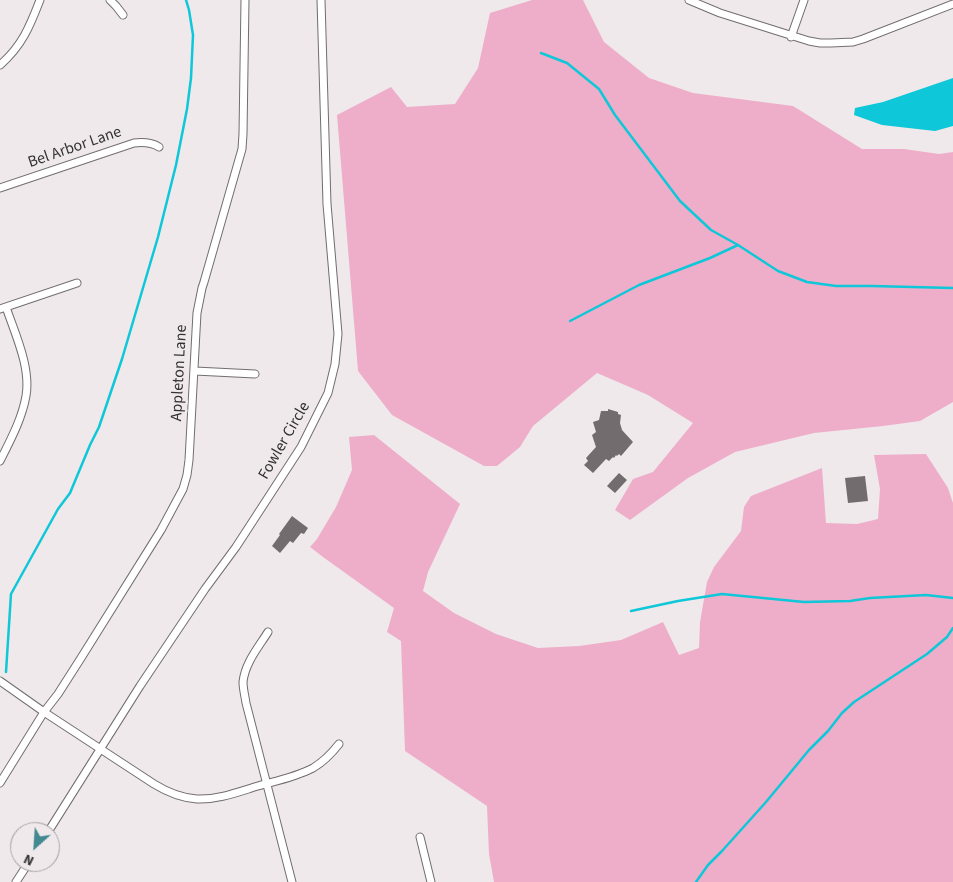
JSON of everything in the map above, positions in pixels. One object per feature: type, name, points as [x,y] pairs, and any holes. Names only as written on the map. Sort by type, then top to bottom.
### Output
[{"type":"street","points":[[0,64],[17,48],[27,32],[40,0]]},
{"type":"street","points":[[110,0],[123,15]]},
{"type":"street","name":"Appleton Lane","points":[[0,783],[156,538],[183,489],[188,475],[197,313],[202,288],[242,149],[245,0]]},
{"type":"street","name":"Fowler Circle","points":[[54,822],[204,589],[236,547],[301,447],[328,393],[335,364],[338,334],[327,204],[321,0]]},
{"type":"street","points":[[689,0],[720,13],[791,37],[820,43],[853,42],[864,39],[953,2]]},
{"type":"street","points":[[791,37],[804,0]]},
{"type":"street","name":"Bel Arbor Lane","points":[[0,188],[134,143],[150,143],[159,147]]},
{"type":"street","points":[[0,459],[22,413],[27,379],[25,364],[3,308],[77,283]]},
{"type":"street","points":[[195,371],[255,374]]},
{"type":"street","points":[[268,632],[246,668],[243,684],[266,784],[292,882]]},
{"type":"street","points":[[0,681],[154,784],[167,792],[182,797],[197,799],[214,798],[299,774],[314,767],[326,758],[339,744]]},
{"type":"street","points":[[420,838],[431,882]]},
{"type":"shaded area","points":[[532,0],[583,0],[604,42],[649,78],[693,93],[793,106],[862,149],[904,149],[939,154],[953,152],[953,402],[920,421],[814,433],[735,452],[688,478],[630,520],[615,510],[633,479],[653,472],[693,423],[648,395],[597,373],[533,426],[520,447],[497,466],[484,466],[392,415],[358,371],[337,115],[391,87],[407,107],[455,104],[478,68],[490,13]]},
{"type":"shaded area","points":[[374,435],[460,504],[428,572],[423,591],[454,613],[496,634],[538,648],[579,646],[621,640],[663,622],[679,655],[699,648],[700,622],[707,582],[714,567],[741,531],[744,507],[751,496],[822,468],[826,523],[857,524],[878,519],[880,489],[874,455],[926,454],[948,488],[953,503],[953,882],[494,882],[489,854],[487,806],[405,751],[401,641],[387,632],[394,608],[310,547],[317,539],[336,507],[352,470],[349,437]]},
{"type":"water","points":[[953,78],[953,126],[935,131],[882,125],[854,115],[855,108],[883,102]]},
{"type":"building","points":[[608,409],[621,415],[620,423],[622,430],[633,442],[621,456],[619,454],[616,455],[609,461],[606,459],[593,473],[584,465],[588,461],[586,458],[596,447],[592,435],[596,432],[593,422],[599,420],[601,411],[608,411]]},
{"type":"building","points":[[619,473],[627,480],[615,493],[607,486]]},
{"type":"building","points":[[865,476],[868,501],[848,503],[845,478]]},
{"type":"building","points":[[292,516],[308,528],[293,543],[290,541],[280,553],[272,546]]},
{"type":"waterway","points":[[6,672],[11,594],[58,509],[70,493],[99,427],[122,359],[158,237],[176,165],[191,78],[193,35],[186,0]]},
{"type":"waterway","points":[[541,53],[567,63],[599,89],[615,115],[680,201],[711,230],[778,271],[807,282],[836,286],[953,288]]},
{"type":"waterway","points":[[570,321],[639,285],[710,258],[738,245]]},
{"type":"waterway","points":[[631,611],[722,594],[804,602],[850,601],[926,595],[953,598]]},
{"type":"waterway","points":[[696,882],[708,865],[766,802],[842,713],[854,702],[927,654],[947,637],[953,628]]}]
